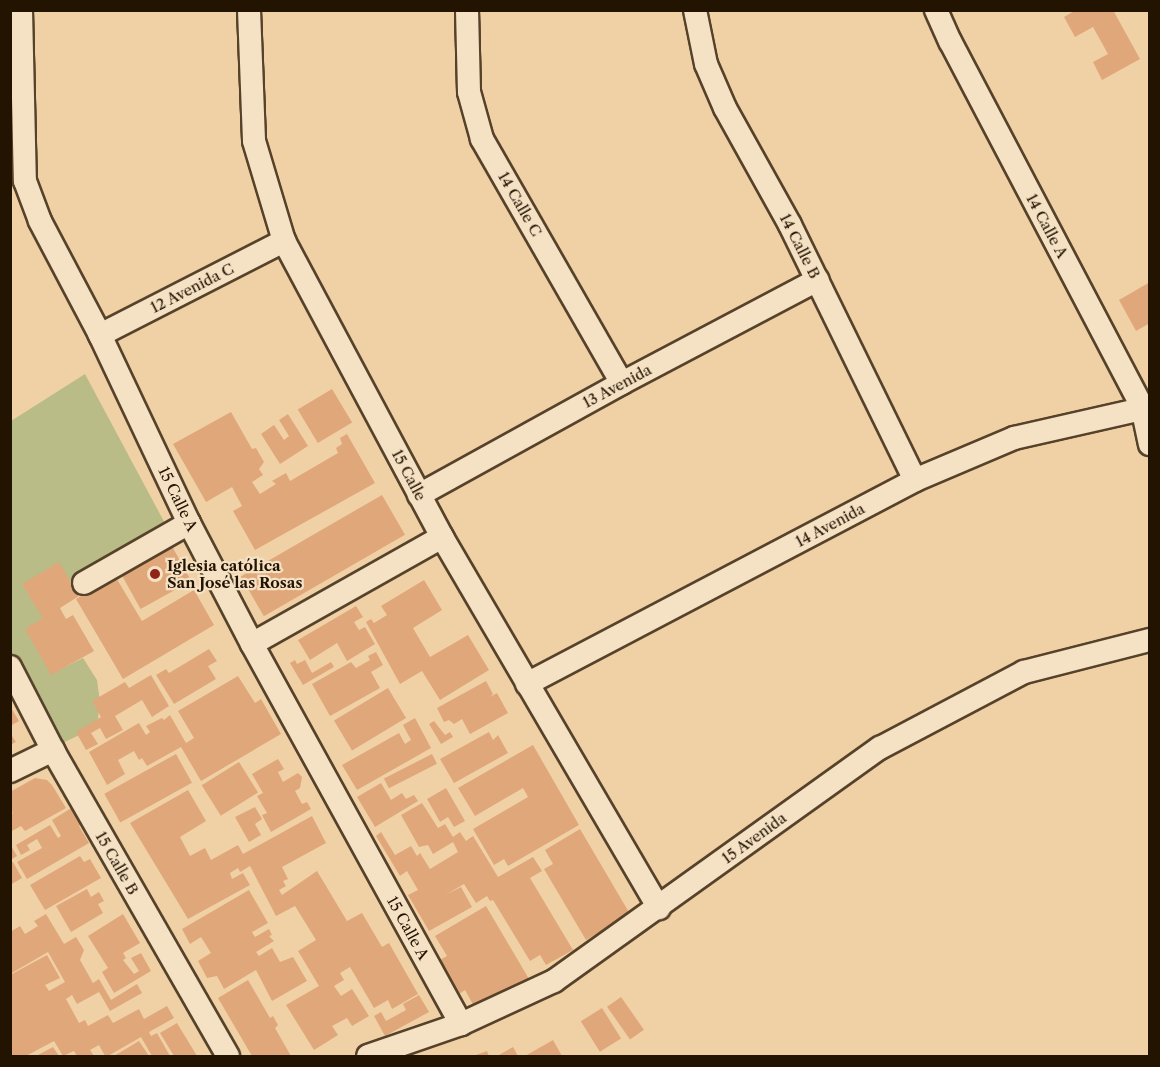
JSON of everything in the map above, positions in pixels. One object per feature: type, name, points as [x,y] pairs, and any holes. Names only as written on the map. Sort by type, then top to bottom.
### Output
[{"type":"street","name":"15 Calle A","points":[[21,10],[25,181],[40,221],[100,335],[189,523],[252,644],[461,1024]]},
{"type":"street","name":"15 Calle","points":[[249,10],[254,141],[284,241],[442,537],[659,908]]},
{"type":"street","name":"14 Calle C","points":[[467,10],[469,92],[483,139],[622,382]]},
{"type":"street","name":"14 Calle B","points":[[695,10],[705,64],[725,108],[790,225],[915,480]]},
{"type":"street","name":"14 Calle A","points":[[936,10],[950,41],[1146,407],[1149,444]]},
{"type":"street","name":"12 Avenida C","points":[[100,335],[284,241]]},
{"type":"street","name":"13 Avenida","points":[[419,495],[622,382],[817,280]]},
{"type":"street","name":"14 Avenida","points":[[527,684],[915,480],[1014,438],[1146,407]]},
{"type":"street","points":[[84,583],[189,523]]},
{"type":"street","points":[[252,644],[442,537]]},
{"type":"street","name":"15 Avenida","points":[[368,1056],[461,1024],[554,981],[880,748],[1024,672],[1149,640]]},
{"type":"street","name":"15 Calle B","points":[[10,667],[53,750],[228,1056]]},
{"type":"street","points":[[10,771],[53,750]]},
{"type":"green space","points":[[85,374],[168,529],[84,594],[49,571],[57,671],[83,658],[97,680],[100,702],[98,719],[86,732],[56,746],[11,689],[11,421]]},
{"type":"building","points":[[1076,10],[1113,10],[1140,59],[1102,80],[1093,62],[1108,54],[1093,27],[1075,37],[1064,17]]},
{"type":"building","points":[[1150,282],[1150,323],[1136,331],[1119,300]]},
{"type":"building","points":[[332,389],[352,422],[318,443],[298,410]]},
{"type":"building","points":[[231,412],[252,449],[256,448],[264,462],[259,469],[263,475],[252,482],[260,494],[276,484],[272,481],[286,473],[290,481],[338,453],[336,448],[342,444],[340,438],[347,434],[375,483],[255,550],[233,511],[242,506],[232,487],[206,502],[173,444]]},
{"type":"building","points":[[288,414],[308,446],[280,464],[261,434],[274,425],[284,440],[289,436],[279,420]]},
{"type":"building","points":[[382,495],[405,535],[264,616],[241,576]]},
{"type":"building","name":"Iglesia católica San José las Rosas","points":[[168,539],[191,581],[141,609],[117,567]]},
{"type":"building","points":[[59,562],[79,596],[60,608],[66,619],[73,615],[94,651],[51,675],[25,629],[43,618],[22,584]]},
{"type":"building","points":[[115,576],[142,621],[194,590],[214,625],[123,679],[76,599]]},
{"type":"building","points":[[424,580],[442,610],[413,628],[430,657],[468,635],[489,670],[440,700],[422,671],[400,684],[366,622],[371,619],[374,623],[387,615],[381,606]]},
{"type":"building","points":[[356,606],[363,617],[354,622],[359,630],[365,627],[375,644],[347,661],[337,643],[310,660],[298,640]]},
{"type":"building","points":[[209,649],[217,661],[208,666],[216,679],[174,704],[156,675],[166,669],[169,673]]},
{"type":"building","points":[[376,652],[383,665],[371,672],[380,688],[330,716],[312,684],[351,662],[356,668],[370,660],[368,656]]},
{"type":"building","points":[[295,660],[297,664],[305,660],[312,673],[331,662],[334,667],[303,685],[290,663]]},
{"type":"building","points":[[151,675],[169,706],[152,717],[142,700],[115,716],[123,730],[106,739],[100,728],[91,733],[98,744],[86,750],[76,732],[101,717],[92,701],[125,682],[129,688]]},
{"type":"building","points":[[238,676],[255,703],[261,699],[281,734],[201,781],[181,747],[147,766],[142,758],[139,760],[134,751],[118,760],[125,774],[107,785],[89,752],[139,723],[146,735],[150,732],[146,726],[162,718],[164,720],[170,715],[186,743],[194,738],[178,711]]},
{"type":"building","points":[[486,681],[493,694],[490,697],[497,693],[508,713],[470,734],[462,719],[454,724],[449,720],[444,722],[437,708]]},
{"type":"building","points":[[388,688],[406,718],[352,750],[334,720]]},
{"type":"building","points":[[10,706],[19,721],[10,726]]},
{"type":"building","points":[[415,718],[431,748],[357,790],[342,765],[399,733],[405,744],[411,740],[403,725]]},
{"type":"building","points":[[434,721],[445,735],[450,732],[453,737],[441,744],[429,724]]},
{"type":"building","points":[[489,732],[493,740],[498,735],[508,753],[454,783],[440,759]]},
{"type":"building","points":[[10,733],[16,742],[10,745]]},
{"type":"building","points":[[533,745],[579,825],[508,866],[504,859],[494,865],[473,829],[528,797],[523,788],[475,816],[458,788]]},
{"type":"building","points":[[176,754],[192,783],[120,823],[104,794]]},
{"type":"building","points":[[432,754],[437,764],[389,788],[384,779]]},
{"type":"building","points":[[278,759],[284,769],[278,772],[283,782],[298,773],[302,777],[300,788],[295,791],[302,804],[307,802],[311,809],[271,832],[262,815],[267,813],[257,796],[263,793],[252,774]]},
{"type":"building","points":[[239,762],[258,793],[221,816],[202,785]]},
{"type":"building","points":[[35,778],[47,780],[66,808],[25,831],[21,826],[10,832],[10,815],[13,813],[10,808],[10,792]]},
{"type":"building","points":[[381,783],[391,800],[402,793],[406,799],[414,795],[418,801],[375,827],[357,797]]},
{"type":"building","points":[[446,788],[465,821],[454,827],[448,817],[440,822],[427,799]]},
{"type":"building","points":[[188,790],[206,821],[180,837],[190,856],[205,848],[211,860],[238,845],[243,854],[312,816],[326,843],[282,867],[288,879],[283,881],[286,886],[279,890],[282,895],[317,871],[347,921],[362,913],[382,947],[389,943],[418,994],[392,1009],[388,1000],[374,1008],[350,967],[340,973],[344,980],[334,986],[341,996],[352,989],[369,1016],[352,1026],[347,1018],[332,1026],[338,1035],[314,1050],[286,1005],[319,986],[298,951],[316,940],[295,906],[276,916],[250,866],[240,872],[238,868],[230,873],[232,879],[243,873],[250,885],[188,919],[130,823]]},
{"type":"building","points":[[422,803],[438,828],[445,824],[453,837],[460,832],[466,841],[473,836],[498,877],[533,857],[542,871],[530,878],[573,950],[546,965],[540,955],[530,961],[493,900],[490,901],[487,896],[476,903],[464,884],[445,895],[461,887],[472,907],[429,931],[408,895],[418,890],[407,871],[400,876],[376,836],[381,832],[395,855],[411,846],[417,856],[420,853],[430,869],[458,852],[453,842],[433,854],[428,845],[419,847],[401,815]]},
{"type":"building","points":[[73,807],[83,824],[79,826],[89,843],[27,879],[17,862],[42,848],[37,839],[27,845],[30,850],[21,855],[16,845],[50,825],[58,838],[61,836],[52,820]]},
{"type":"building","points":[[255,807],[262,819],[255,824],[261,835],[249,842],[235,817]]},
{"type":"building","points":[[580,829],[630,914],[586,940],[544,869],[553,864],[545,850]]},
{"type":"building","points":[[10,844],[17,856],[10,860]]},
{"type":"building","points":[[80,856],[84,862],[90,859],[101,878],[45,910],[30,885]]},
{"type":"building","points":[[13,862],[22,878],[10,885],[10,863]]},
{"type":"building","points":[[87,889],[91,897],[99,892],[104,901],[98,904],[103,913],[71,932],[56,906]]},
{"type":"building","points":[[249,890],[268,923],[252,932],[255,937],[269,929],[272,935],[269,936],[274,941],[256,952],[259,956],[272,948],[280,962],[293,957],[307,981],[272,1001],[256,970],[224,989],[217,976],[207,978],[198,961],[211,953],[201,937],[190,944],[182,929]]},
{"type":"building","points":[[486,906],[529,979],[476,1010],[465,990],[459,994],[440,960],[447,956],[435,936]]},
{"type":"building","points":[[46,914],[64,944],[76,937],[84,950],[80,960],[93,983],[99,979],[111,1000],[137,984],[142,993],[110,1011],[99,992],[77,1004],[72,995],[66,999],[79,1023],[85,1020],[88,1026],[108,1015],[113,1023],[139,1009],[144,1019],[167,1006],[174,1018],[149,1032],[151,1036],[157,1033],[170,1056],[152,1056],[141,1037],[108,1056],[105,1056],[99,1045],[90,1050],[94,1056],[77,1056],[74,1051],[63,1056],[54,1041],[26,1056],[11,1056],[10,975],[47,955],[60,978],[45,985],[49,991],[65,982],[48,952],[10,974],[10,932],[20,926],[25,934],[38,926],[34,921]]},
{"type":"building","points":[[123,914],[140,943],[123,953],[126,958],[123,960],[134,974],[139,971],[131,958],[141,953],[151,971],[114,993],[102,972],[108,968],[88,936]]},
{"type":"building","points":[[248,980],[270,1018],[273,1016],[278,1025],[275,1028],[291,1056],[252,1056],[218,998]]},
{"type":"building","points":[[419,995],[429,1012],[385,1036],[374,1016],[381,1012],[386,1021],[406,1010],[403,1004]]},
{"type":"building","points":[[621,997],[644,1030],[630,1040],[607,1007]]},
{"type":"building","points":[[602,1008],[621,1039],[600,1052],[581,1021]]},
{"type":"building","points":[[177,1023],[197,1056],[174,1056],[160,1033]]},
{"type":"building","points":[[553,1040],[562,1056],[525,1056]]},
{"type":"building","points":[[139,1041],[149,1056],[114,1056]]},
{"type":"building","points":[[53,1047],[59,1056],[36,1056]]},
{"type":"building","points":[[513,1047],[518,1056],[497,1056]]},
{"type":"building","points":[[487,1051],[489,1056],[473,1056]]},
{"type":"place","name":"Iglesia católica San José las Rosas","points":[[155,574]]}]
